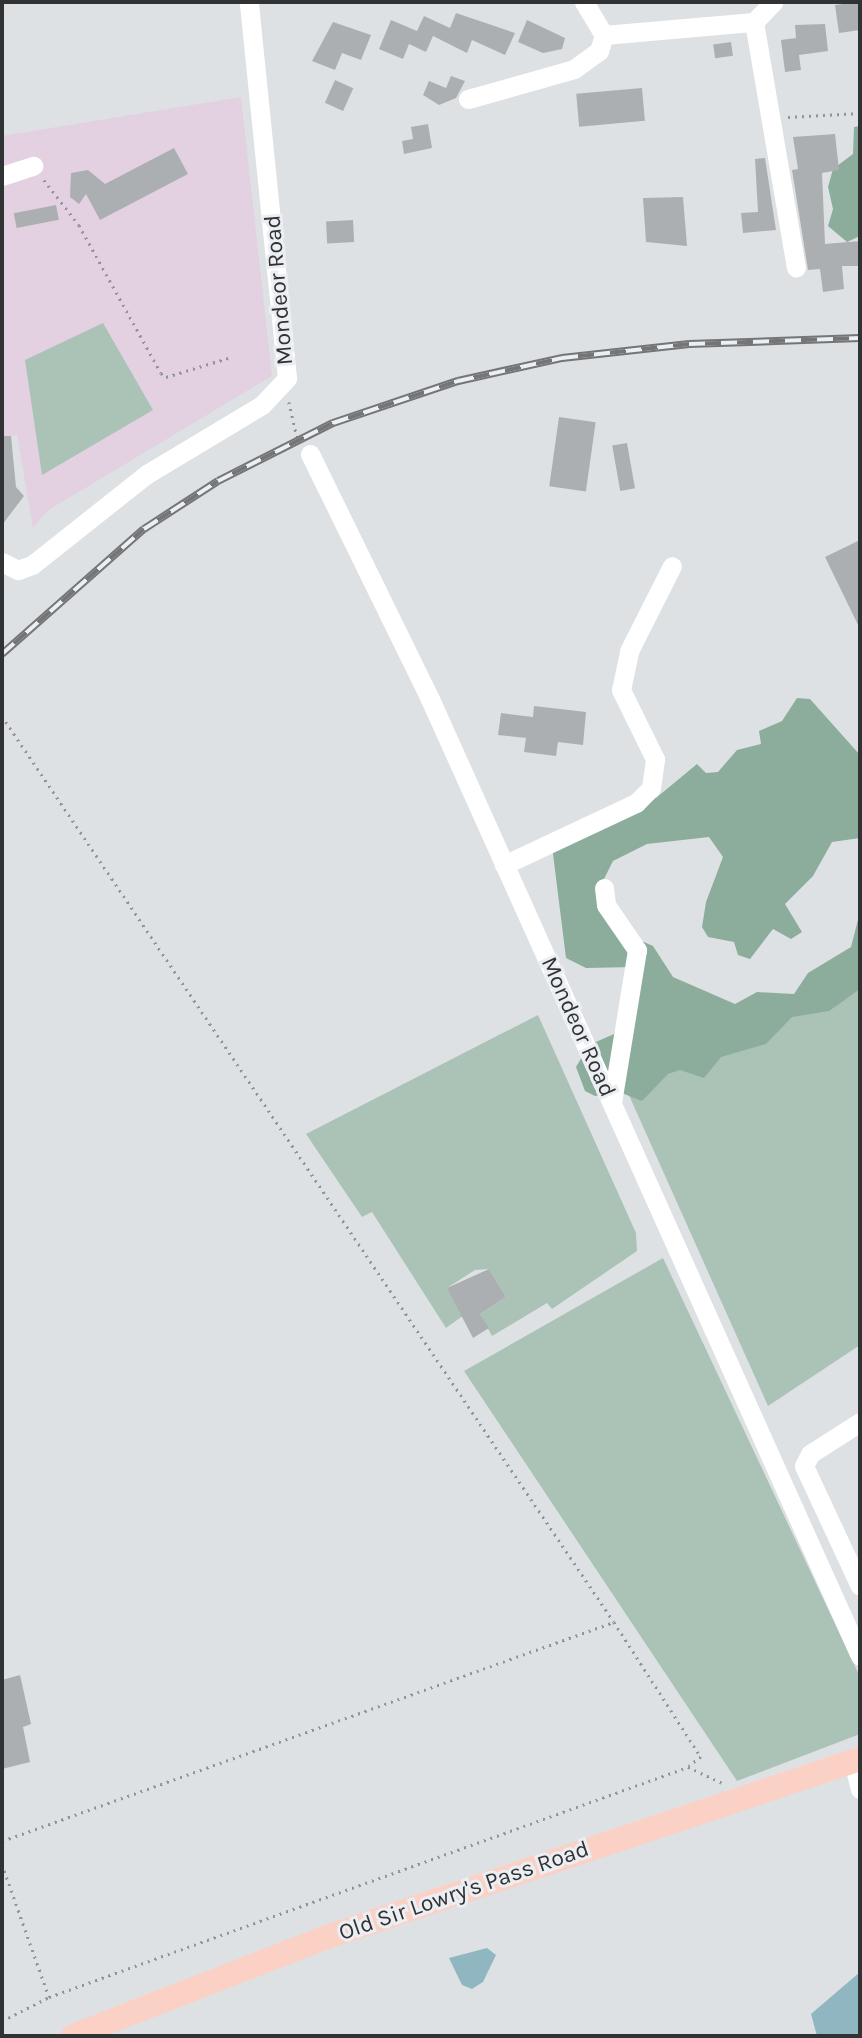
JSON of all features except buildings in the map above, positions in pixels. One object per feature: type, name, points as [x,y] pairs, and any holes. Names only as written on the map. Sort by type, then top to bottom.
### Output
[{"type":"main road","name":"Old Sir Lowry's Pass Road","points":[[73,2036],[324,1938],[857,1760]]},
{"type":"street","name":"Mondeor Road","points":[[2,562],[23,570],[147,474],[262,404],[287,378],[249,2]]},
{"type":"street","points":[[584,2],[604,35]]},
{"type":"street","points":[[604,35],[754,22],[773,2]]},
{"type":"street","points":[[754,22],[775,114],[796,267]]},
{"type":"street","points":[[468,99],[574,69],[598,51],[604,35]]},
{"type":"street","points":[[2,176],[33,166]]},
{"type":"street","name":"Mondeor Road","points":[[310,454],[504,865],[860,1656]]},
{"type":"street","points":[[504,865],[636,803],[651,788],[655,760],[621,690],[629,651],[672,566]]},
{"type":"street","points":[[604,888],[606,905],[637,950],[612,1102]]},
{"type":"street","points":[[860,1422],[810,1454],[804,1466],[860,1586]]},
{"type":"street","points":[[857,1760],[860,1789]]},
{"type":"path","points":[[775,114],[806,120],[860,113]]},
{"type":"path","points":[[33,166],[79,225],[161,373],[166,377],[228,358]]},
{"type":"path","points":[[289,402],[298,440],[310,454]]},
{"type":"path","points":[[2,716],[614,1622],[701,1757],[688,1767],[49,1997],[2,2021]]},
{"type":"path","points":[[2,1841],[614,1622]]},
{"type":"path","points":[[688,1767],[749,1796]]},
{"type":"path","points":[[2,1864],[49,1997]]},
{"type":"shaded area","points":[[241,97],[272,376],[47,511],[33,528],[17,435],[2,437],[2,136]]},
{"type":"green space","points":[[860,126],[860,236],[847,242],[828,226],[833,209],[828,187],[833,169],[853,154],[854,127]]},
{"type":"green space","points":[[103,323],[153,410],[42,475],[25,360]]},
{"type":"green space","points":[[797,698],[810,699],[860,755],[860,838],[832,842],[813,876],[785,904],[802,932],[791,939],[773,929],[750,959],[738,955],[734,942],[708,937],[702,927],[706,902],[723,857],[709,837],[647,844],[613,861],[601,885],[630,936],[653,946],[673,977],[735,1004],[757,992],[794,994],[808,973],[851,947],[860,912],[860,989],[829,1011],[792,1017],[766,1044],[721,1057],[704,1078],[680,1070],[668,1074],[642,1101],[619,1092],[595,1096],[585,1091],[576,1067],[589,1045],[614,1034],[634,967],[586,968],[566,958],[552,846],[644,797],[656,798],[697,764],[706,773],[718,772],[737,750],[761,744],[759,731],[782,721]]},
{"type":"green space","points":[[860,984],[860,1345],[768,1406],[628,1093]]},
{"type":"green space","points":[[538,1015],[636,1233],[637,1251],[552,1309],[547,1303],[492,1336],[480,1314],[506,1297],[489,1269],[475,1270],[447,1288],[464,1315],[446,1328],[372,1212],[362,1217],[306,1134]]},
{"type":"green space","points":[[663,1258],[860,1677],[860,1734],[737,1781],[464,1371]]},
{"type":"water","points":[[487,1948],[496,1955],[483,1982],[472,1989],[462,1985],[449,1958]]},
{"type":"water","points":[[860,1972],[860,2036],[817,2036],[811,2014]]},
{"type":"railway","points":[[2,654],[144,529],[218,481],[333,423],[458,381],[562,358],[689,344],[860,338]]}]
